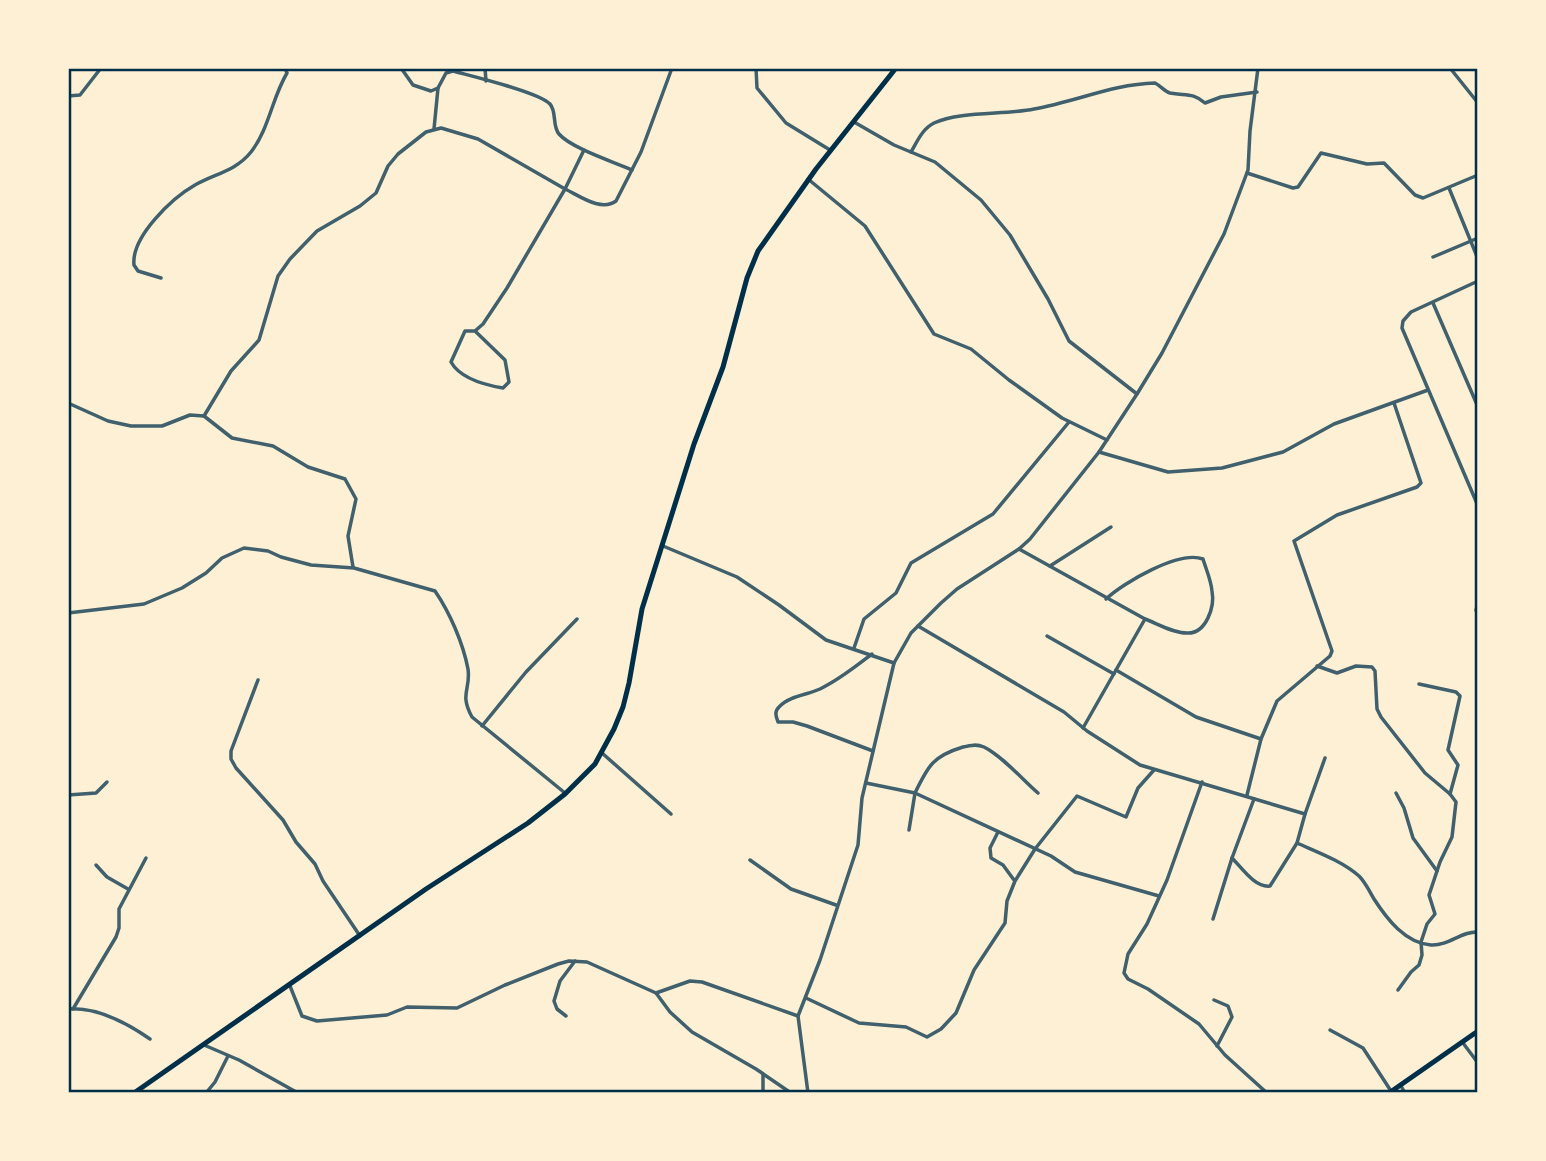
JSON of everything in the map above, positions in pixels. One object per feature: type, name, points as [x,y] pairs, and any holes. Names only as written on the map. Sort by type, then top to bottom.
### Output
[{"type":"main road","points":[[134,1093],[528,822],[565,794],[590,769],[614,729],[626,698],[639,621],[694,444],[723,367],[753,263],[765,238],[808,179],[896,68]]},
{"type":"main road","points":[[1390,1092],[1478,1031]]},
{"type":"street","points":[[68,96],[80,95],[101,68]]},
{"type":"street","points":[[161,278],[138,271],[134,265],[136,253],[150,223],[193,186],[229,171],[250,153],[271,113],[276,91],[287,74],[285,68]]},
{"type":"street","points":[[401,68],[416,87],[431,91],[438,88]]},
{"type":"street","points":[[485,68],[486,81]]},
{"type":"street","points":[[204,416],[231,371],[259,340],[267,321],[267,308],[278,276],[290,258],[317,231],[360,206],[376,193],[388,166],[398,154],[435,129],[455,131],[478,139],[565,189],[607,206],[616,201],[632,170],[655,119],[672,68]]},
{"type":"street","points":[[756,68],[757,88],[786,123],[830,150]]},
{"type":"street","points":[[808,1093],[797,1016],[806,998],[858,845],[859,818],[894,663],[905,641],[957,589],[1030,539],[1099,452],[1137,394],[1162,353],[1224,234],[1247,173],[1258,68]]},
{"type":"street","points":[[1450,68],[1478,103]]},
{"type":"street","points":[[435,129],[438,88],[449,71],[511,86],[550,104],[557,133],[584,149],[632,170]]},
{"type":"street","points":[[911,152],[925,128],[936,122],[982,114],[1032,110],[1102,90],[1155,83],[1169,93],[1189,93],[1205,103],[1221,97],[1257,92]]},
{"type":"street","points":[[854,122],[879,137],[935,162],[981,200],[1010,235],[1048,299],[1065,336],[1137,394]]},
{"type":"street","points":[[475,331],[506,362],[509,382],[503,388],[473,379],[451,364],[465,331],[475,331],[483,324],[507,288],[565,189],[584,149]]},
{"type":"street","points":[[1247,173],[1293,188],[1298,187],[1321,153],[1367,164],[1384,163],[1419,197],[1427,197],[1478,174]]},
{"type":"street","points":[[808,179],[865,226],[934,334],[971,349],[1009,380],[1069,422],[1107,440]]},
{"type":"street","points":[[1449,188],[1478,259]]},
{"type":"street","points":[[1433,257],[1478,237]]},
{"type":"street","points":[[1478,281],[1411,312],[1403,321],[1402,327],[1478,506]]},
{"type":"street","points":[[1433,302],[1478,407]]},
{"type":"street","points":[[1099,452],[1168,472],[1222,468],[1283,452],[1334,424],[1428,390]]},
{"type":"street","points":[[68,402],[108,421],[131,426],[162,426],[190,415],[204,416],[236,439],[273,446],[308,467],[345,479],[356,499],[348,536],[354,568]]},
{"type":"street","points":[[1246,796],[1261,739],[1277,701],[1330,656],[1332,648],[1294,541],[1337,515],[1420,485],[1418,471],[1394,403]]},
{"type":"street","points":[[854,648],[864,619],[896,593],[911,563],[993,514],[1069,422]]},
{"type":"street","points":[[1051,566],[1111,527]]},
{"type":"street","points":[[663,546],[737,578],[820,636],[894,663]]},
{"type":"street","points":[[68,613],[144,604],[182,588],[214,567],[222,558],[244,548],[268,551],[310,565],[354,568],[435,592],[458,635],[467,666],[467,706],[476,722],[519,754],[565,794]]},
{"type":"street","points":[[1019,549],[1051,566],[1106,599],[1145,620],[1183,633],[1201,629],[1208,618],[1213,595],[1203,559],[1198,557],[1148,571],[1120,586],[1106,599]]},
{"type":"street","points":[[1478,603],[1478,616]]},
{"type":"street","points":[[482,726],[526,672],[577,619]]},
{"type":"street","points":[[1083,728],[1145,620]]},
{"type":"street","points":[[918,626],[1054,705],[1133,761],[1154,770],[1305,814]]},
{"type":"street","points":[[1047,636],[1196,717],[1261,739]]},
{"type":"street","points":[[872,654],[834,682],[786,701],[776,713],[778,722],[807,726],[874,751]]},
{"type":"street","points":[[1317,666],[1337,673],[1356,666],[1372,667],[1375,671],[1377,709],[1381,717],[1425,773],[1456,802],[1453,832],[1429,895],[1435,914],[1427,924],[1421,943],[1419,965],[1398,990]]},
{"type":"street","points":[[258,680],[231,751],[231,759],[241,775],[283,820],[296,842],[315,864],[359,936]]},
{"type":"street","points":[[1419,684],[1459,694],[1460,701],[1448,750],[1458,765],[1450,794]]},
{"type":"street","points":[[909,830],[915,793],[926,771],[937,758],[950,751],[977,745],[989,750],[1038,793]]},
{"type":"street","points":[[602,752],[671,814]]},
{"type":"street","points":[[1232,858],[1258,884],[1267,887],[1277,878],[1297,843],[1325,758]]},
{"type":"street","points":[[806,998],[859,1024],[906,1027],[925,1037],[931,1036],[953,1018],[974,970],[1002,930],[1007,916],[1009,892],[1015,881],[1035,849],[1077,796],[1126,817],[1138,788],[1154,770]]},
{"type":"street","points":[[68,795],[96,793],[107,782]]},
{"type":"street","points":[[1202,782],[1147,924],[1128,954],[1124,973],[1128,979],[1191,1018],[1267,1093]]},
{"type":"street","points":[[866,783],[915,793],[1035,849],[1075,872],[1159,896]]},
{"type":"street","points":[[1396,793],[1404,808],[1413,838],[1437,871]]},
{"type":"street","points":[[1213,919],[1254,799]]},
{"type":"street","points":[[998,832],[990,848],[991,859],[1003,865],[1015,881]]},
{"type":"street","points":[[1297,843],[1340,863],[1360,877],[1390,923],[1421,943],[1437,945],[1468,932],[1478,932]]},
{"type":"street","points":[[146,858],[118,911],[118,932],[71,1009],[88,1010],[112,1018],[134,1028],[149,1040]]},
{"type":"street","points":[[751,860],[791,889],[836,905]]},
{"type":"street","points":[[96,865],[107,877],[128,889]]},
{"type":"street","points":[[290,986],[299,1013],[303,1017],[313,1021],[342,1019],[387,1015],[407,1007],[459,1008],[518,980],[558,964],[575,961],[603,967],[656,993],[685,1027],[791,1093]]},
{"type":"street","points":[[566,1016],[557,1009],[554,1001],[563,977],[575,961]]},
{"type":"street","points":[[656,993],[682,983],[702,982],[797,1016]]},
{"type":"street","points":[[1214,1000],[1228,1006],[1232,1017],[1217,1046]]},
{"type":"street","points":[[1330,1030],[1363,1048],[1390,1092]]},
{"type":"street","points":[[1462,1041],[1478,1063]]},
{"type":"street","points":[[204,1045],[298,1093]]},
{"type":"street","points":[[206,1093],[215,1082],[228,1056]]},
{"type":"street","points":[[763,1074],[763,1093]]},
{"type":"street","points":[[1401,1086],[1405,1093]]}]
